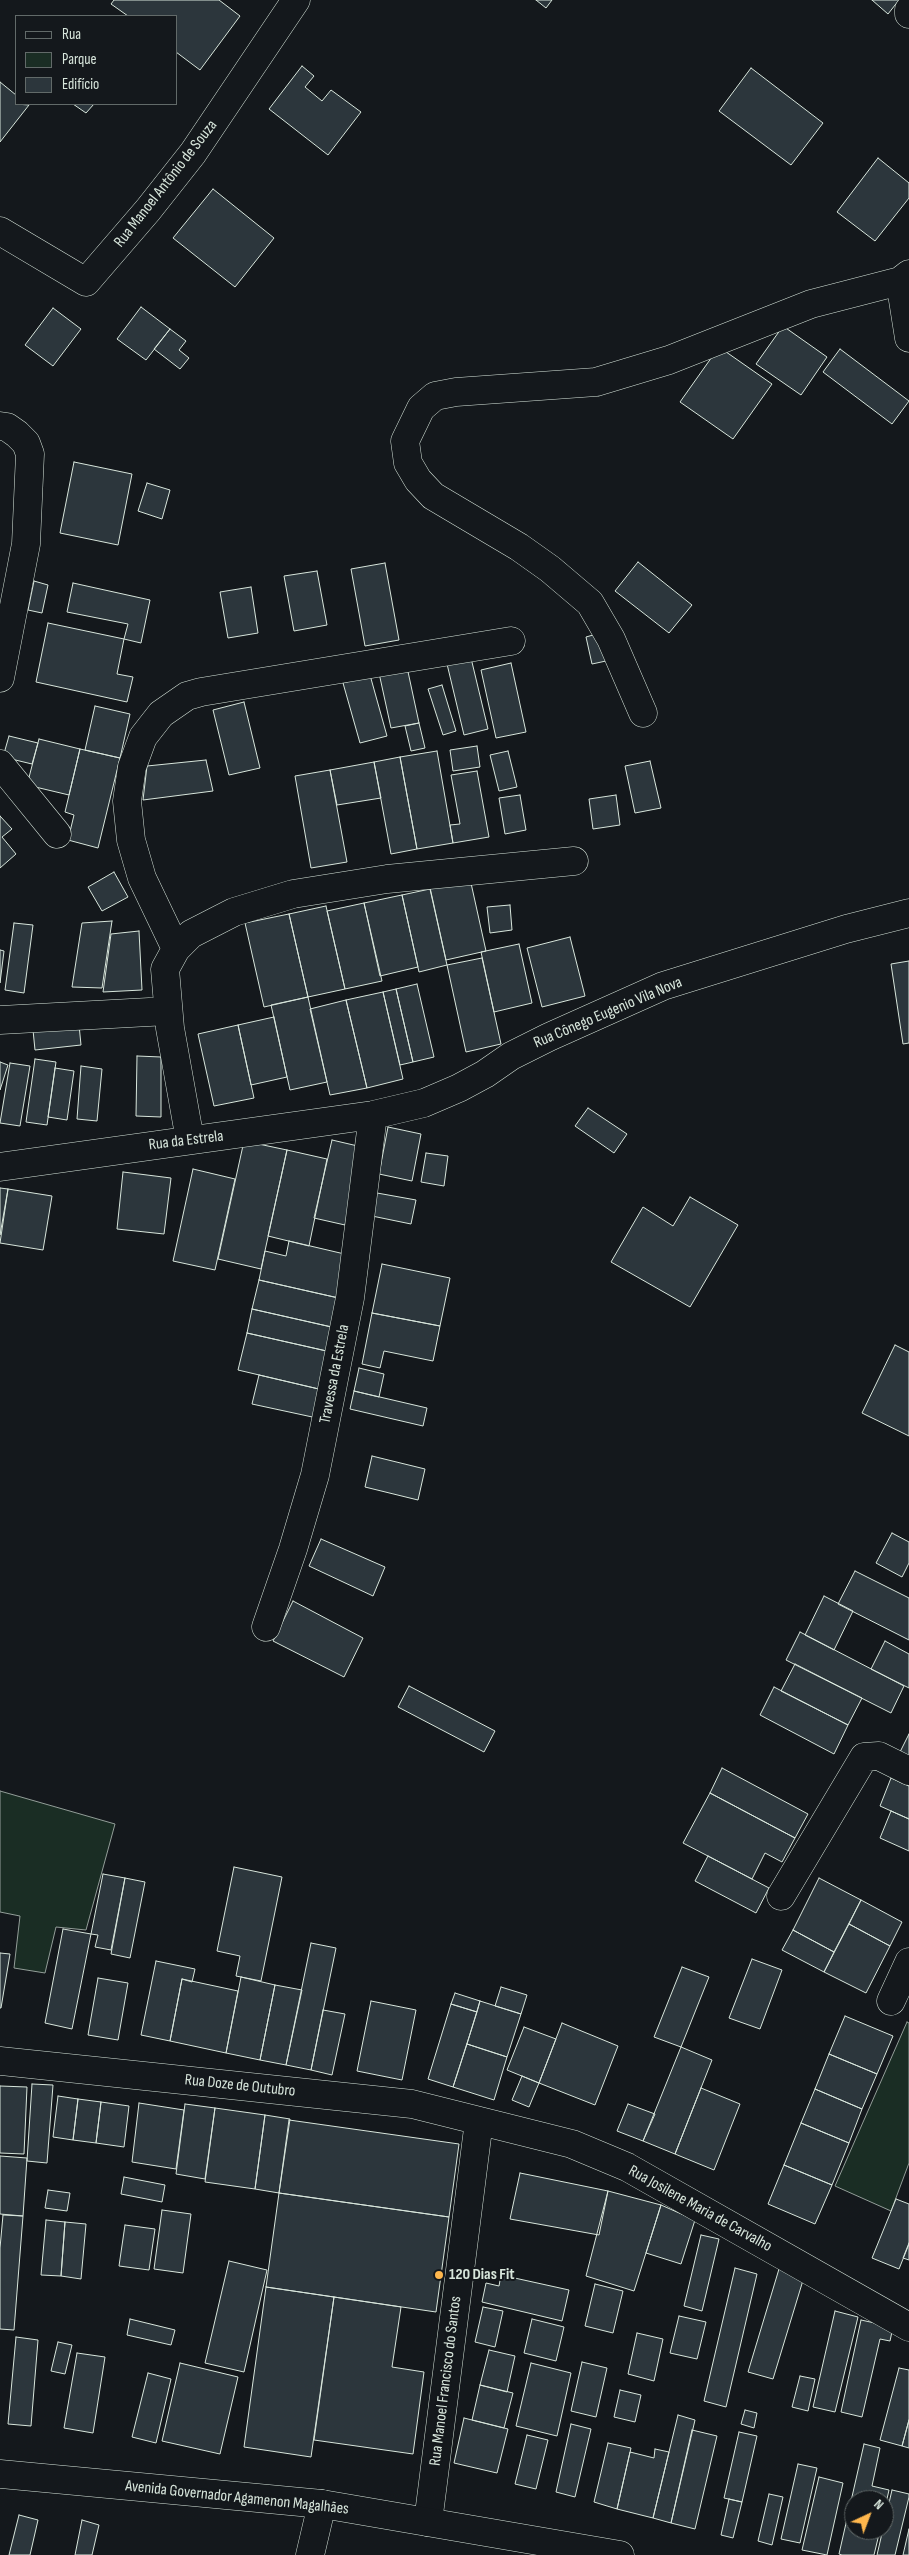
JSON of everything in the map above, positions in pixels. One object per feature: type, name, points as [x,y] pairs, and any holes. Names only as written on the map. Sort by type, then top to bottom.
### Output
[{"type":"street","name":"Rua Manoel Antônio de Souza","points":[[0,231],[86,282],[193,154],[296,0]]},
{"type":"street","points":[[643,713],[611,639],[590,603],[519,546],[433,496],[418,480],[408,463],[405,441],[421,408],[435,396],[456,392],[596,382],[669,360],[812,304],[904,277],[909,338]]},
{"type":"street","points":[[0,426],[17,434],[26,443],[30,454],[26,544],[0,678]]},
{"type":"street","points":[[176,949],[142,878],[132,840],[127,801],[132,767],[143,737],[161,714],[187,696],[201,692],[511,641]]},
{"type":"street","points":[[0,764],[57,834]]},
{"type":"street","points":[[190,1140],[168,1011],[165,969],[176,949],[190,934],[234,912],[293,894],[387,879],[574,861]]},
{"type":"street","name":"Rua Cônego Eugenio Vila Nova","points":[[373,1115],[424,1103],[450,1092],[485,1074],[511,1056],[663,986],[846,929],[909,913]]},
{"type":"street","points":[[0,1020],[168,1011]]},
{"type":"street","name":"Rua da Estrela","points":[[0,1167],[373,1115]]},
{"type":"street","name":"Travessa da Estrela","points":[[266,1627],[293,1549],[315,1475],[350,1298],[373,1115]]},
{"type":"street","points":[[781,1896],[864,1756],[879,1756],[909,1771]]},
{"type":"street","points":[[891,2001],[909,1962]]},
{"type":"street","name":"Rua Doze de Outubro","points":[[0,2061],[412,2104],[479,2121]]},
{"type":"street","name":"Rua Josilene Maria de Carvalho","points":[[479,2121],[572,2144],[627,2167],[909,2327]]},
{"type":"street","name":"Rua Manoel Francisco do Santos","points":[[428,2522],[479,2121]]},
{"type":"street","name":"Avenida Governador Agamenon Magalhães","points":[[0,2474],[322,2504],[620,2555]]},
{"type":"street","points":[[310,2555],[322,2504]]},
{"type":"green space","points":[[0,1791],[115,1824],[86,1930],[56,1927],[45,1973],[14,1968],[20,1916],[0,1912]]},
{"type":"green space","points":[[907,2022],[909,2023],[909,2163],[891,2211],[835,2186]]},
{"type":"building","points":[[114,0],[219,0],[240,16],[200,70],[178,54],[178,15],[127,15],[111,4]]},
{"type":"building","points":[[536,0],[552,0],[546,8]]},
{"type":"building","points":[[872,0],[899,0],[888,14]]},
{"type":"building","points":[[302,66],[314,76],[305,87],[322,101],[331,90],[361,112],[328,155],[269,109]]},
{"type":"building","points":[[751,68],[823,123],[791,165],[719,111]]},
{"type":"building","points":[[0,82],[15,94],[15,105],[29,105],[0,142]]},
{"type":"building","points":[[74,105],[93,105],[86,113]]},
{"type":"building","points":[[878,158],[909,183],[909,198],[875,241],[837,212]]},
{"type":"building","points":[[213,189],[274,238],[235,287],[173,238]]},
{"type":"building","points":[[141,307],[170,329],[146,360],[117,339]]},
{"type":"building","points":[[53,308],[81,329],[53,366],[25,345]]},
{"type":"building","points":[[783,326],[827,357],[801,395],[756,364]]},
{"type":"building","points":[[170,329],[186,341],[179,350],[189,358],[180,369],[154,349]]},
{"type":"building","points":[[719,347],[772,384],[733,439],[680,402]]},
{"type":"building","points":[[840,349],[909,401],[892,424],[823,372]]},
{"type":"building","points":[[74,462],[132,474],[118,545],[60,533]]},
{"type":"building","points":[[147,483],[170,490],[162,519],[138,511]]},
{"type":"building","points":[[638,562],[692,605],[669,633],[615,591]]},
{"type":"building","points":[[385,563],[399,640],[365,646],[351,569]]},
{"type":"building","points":[[317,571],[327,625],[294,631],[284,576]]},
{"type":"building","points":[[34,581],[48,585],[42,613],[28,610]]},
{"type":"building","points":[[73,583],[150,600],[141,643],[124,639],[128,624],[67,612]]},
{"type":"building","points":[[251,587],[258,633],[228,638],[220,592]]},
{"type":"building","points":[[48,623],[124,639],[117,674],[133,677],[127,702],[36,682]]},
{"type":"building","points":[[600,633],[606,661],[592,664],[586,637]]},
{"type":"building","points":[[471,658],[488,729],[464,735],[447,664]]},
{"type":"building","points":[[511,663],[526,732],[496,738],[481,670]]},
{"type":"building","points":[[407,667],[419,723],[391,728],[379,673]]},
{"type":"building","points":[[370,675],[387,736],[360,743],[343,683]]},
{"type":"building","points":[[442,685],[456,731],[443,735],[428,689]]},
{"type":"building","points":[[244,702],[260,768],[229,775],[213,710]]},
{"type":"building","points":[[95,706],[130,714],[120,758],[85,750]]},
{"type":"building","points":[[419,723],[425,748],[411,751],[405,726]]},
{"type":"building","points":[[9,736],[38,743],[32,764],[3,757]]},
{"type":"building","points":[[39,739],[80,749],[69,795],[27,785]]},
{"type":"building","points":[[477,746],[480,767],[453,771],[450,750]]},
{"type":"building","points":[[80,749],[120,758],[98,848],[68,840],[74,815],[65,812]]},
{"type":"building","points":[[437,751],[453,843],[417,849],[400,757]]},
{"type":"building","points":[[508,751],[517,787],[499,791],[490,755]]},
{"type":"building","points":[[400,757],[417,849],[391,854],[374,762]]},
{"type":"building","points":[[206,760],[213,791],[143,800],[147,766]]},
{"type":"building","points":[[650,761],[661,808],[635,813],[625,766]]},
{"type":"building","points":[[374,762],[381,798],[337,805],[330,770]]},
{"type":"building","points":[[330,770],[347,862],[311,868],[295,776]]},
{"type":"building","points":[[477,771],[489,837],[453,843],[450,825],[460,824],[451,775]]},
{"type":"building","points":[[520,795],[526,830],[505,834],[499,798]]},
{"type":"building","points":[[616,795],[620,825],[593,829],[589,799]]},
{"type":"building","points":[[0,816],[12,829],[2,837],[16,854],[0,868]]},
{"type":"building","points":[[114,872],[128,897],[102,911],[88,887]]},
{"type":"building","points":[[469,874],[486,951],[446,960],[429,883]]},
{"type":"building","points":[[430,889],[447,965],[419,972],[402,895]]},
{"type":"building","points":[[402,895],[418,967],[380,976],[364,903]]},
{"type":"building","points":[[364,903],[382,981],[345,989],[327,911]]},
{"type":"building","points":[[510,905],[512,930],[490,933],[487,907]]},
{"type":"building","points":[[326,906],[345,989],[308,997],[289,914]]},
{"type":"building","points":[[289,914],[308,997],[264,1007],[245,923]]},
{"type":"building","points":[[112,921],[102,988],[72,987],[82,923]]},
{"type":"building","points":[[14,923],[33,925],[24,993],[5,990]]},
{"type":"building","points":[[139,931],[142,990],[103,992],[111,934]]},
{"type":"building","points":[[570,937],[585,996],[542,1007],[527,948]]},
{"type":"building","points":[[519,944],[532,1003],[494,1012],[481,952]]},
{"type":"building","points":[[0,950],[4,951],[0,983]]},
{"type":"building","points":[[482,958],[501,1044],[466,1052],[447,965]]},
{"type":"building","points":[[909,961],[909,1043],[903,1044],[891,964]]},
{"type":"building","points":[[417,984],[434,1057],[413,1062],[396,989]]},
{"type":"building","points":[[396,989],[413,1062],[400,1065],[383,992]]},
{"type":"building","points":[[383,992],[403,1079],[367,1088],[346,1000]]},
{"type":"building","points":[[308,997],[327,1082],[290,1090],[271,1005]]},
{"type":"building","points":[[346,1000],[367,1088],[330,1095],[310,1009]]},
{"type":"building","points":[[274,1017],[287,1077],[251,1085],[238,1025]]},
{"type":"building","points":[[79,1025],[81,1045],[35,1050],[33,1030]]},
{"type":"building","points":[[238,1025],[254,1098],[214,1106],[198,1034]]},
{"type":"building","points":[[137,1056],[161,1057],[161,1117],[136,1116]]},
{"type":"building","points":[[35,1059],[56,1062],[47,1125],[26,1122]]},
{"type":"building","points":[[0,1062],[8,1065],[0,1090]]},
{"type":"building","points":[[10,1063],[30,1066],[20,1126],[0,1123]]},
{"type":"building","points":[[81,1066],[102,1069],[97,1121],[77,1119]]},
{"type":"building","points":[[55,1068],[74,1071],[67,1120],[48,1117]]},
{"type":"building","points":[[588,1108],[627,1134],[614,1153],[575,1126]]},
{"type":"building","points":[[388,1127],[421,1134],[412,1181],[379,1174]]},
{"type":"building","points":[[332,1140],[362,1147],[345,1225],[314,1218]]},
{"type":"building","points":[[244,1141],[287,1150],[261,1269],[218,1259]]},
{"type":"building","points":[[287,1150],[327,1159],[309,1246],[268,1236]]},
{"type":"building","points":[[426,1153],[448,1156],[444,1186],[421,1182]]},
{"type":"building","points":[[193,1169],[235,1179],[215,1270],[173,1261]]},
{"type":"building","points":[[123,1172],[171,1178],[164,1234],[117,1229]]},
{"type":"building","points":[[0,1188],[8,1189],[0,1235]]},
{"type":"building","points":[[8,1189],[52,1196],[43,1250],[0,1243]]},
{"type":"building","points":[[377,1193],[416,1200],[411,1224],[372,1216]]},
{"type":"building","points":[[690,1197],[738,1225],[690,1307],[611,1262],[643,1207],[673,1226]]},
{"type":"building","points":[[289,1241],[353,1256],[343,1299],[259,1280],[265,1251],[286,1256]]},
{"type":"building","points":[[382,1264],[450,1278],[440,1326],[372,1313]]},
{"type":"building","points":[[259,1280],[343,1299],[336,1328],[252,1309]]},
{"type":"building","points":[[252,1309],[336,1328],[331,1352],[247,1333]]},
{"type":"building","points":[[372,1313],[440,1326],[433,1361],[384,1351],[380,1368],[362,1364]]},
{"type":"building","points":[[247,1333],[331,1352],[323,1390],[238,1370]]},
{"type":"building","points":[[895,1345],[909,1352],[909,1436],[862,1413]]},
{"type":"building","points":[[359,1368],[384,1374],[379,1397],[354,1391]]},
{"type":"building","points":[[259,1375],[323,1390],[317,1418],[252,1404]]},
{"type":"building","points":[[354,1391],[427,1408],[423,1426],[350,1409]]},
{"type":"building","points":[[372,1456],[425,1469],[418,1500],[365,1487]]},
{"type":"building","points":[[892,1533],[909,1542],[909,1563],[902,1577],[876,1563]]},
{"type":"building","points":[[321,1539],[385,1567],[373,1596],[309,1566]]},
{"type":"building","points":[[855,1571],[909,1598],[909,1640],[838,1604]]},
{"type":"building","points":[[824,1596],[853,1611],[834,1650],[805,1635]]},
{"type":"building","points":[[293,1601],[363,1638],[344,1677],[273,1641]]},
{"type":"building","points":[[800,1632],[904,1686],[891,1713],[786,1660]]},
{"type":"building","points":[[885,1641],[909,1654],[909,1688],[871,1669]]},
{"type":"building","points":[[795,1664],[862,1698],[848,1725],[781,1691]]},
{"type":"building","points":[[409,1686],[495,1731],[484,1752],[398,1707]]},
{"type":"building","points":[[774,1687],[848,1725],[834,1754],[760,1715]]},
{"type":"building","points":[[909,1734],[909,1756],[900,1752]]},
{"type":"building","points":[[722,1768],[808,1814],[795,1838],[710,1793]]},
{"type":"building","points":[[891,1778],[909,1786],[909,1819],[880,1806]]},
{"type":"building","points":[[710,1793],[795,1838],[782,1862],[765,1853],[752,1879],[683,1843]]},
{"type":"building","points":[[891,1811],[909,1819],[909,1851],[880,1838]]},
{"type":"building","points":[[708,1856],[769,1888],[756,1913],[695,1881]]},
{"type":"building","points":[[234,1867],[282,1877],[261,1981],[236,1976],[240,1956],[217,1951]]},
{"type":"building","points":[[103,1874],[125,1878],[111,1950],[95,1947],[98,1935],[91,1934]]},
{"type":"building","points":[[125,1878],[145,1882],[130,1958],[111,1954]]},
{"type":"building","points":[[819,1878],[861,1900],[834,1952],[793,1930]]},
{"type":"building","points":[[861,1900],[902,1922],[890,1946],[849,1924]]},
{"type":"building","points":[[849,1924],[890,1946],[866,1993],[824,1972]]},
{"type":"building","points":[[63,1929],[91,1934],[72,2029],[45,2023]]},
{"type":"building","points":[[793,1930],[834,1952],[824,1972],[782,1950]]},
{"type":"building","points":[[311,1943],[336,1948],[311,2070],[286,2065]]},
{"type":"building","points":[[0,1953],[10,1954],[1,2008],[0,2008]]},
{"type":"building","points":[[752,1959],[782,1970],[760,2029],[729,2018]]},
{"type":"building","points":[[156,1961],[195,1969],[192,1982],[182,1979],[170,2041],[141,2035]]},
{"type":"building","points":[[682,1967],[709,1977],[681,2047],[654,2037]]},
{"type":"building","points":[[241,1977],[275,1985],[260,2060],[226,2053]]},
{"type":"building","points":[[98,1978],[128,1983],[118,2040],[88,2035]]},
{"type":"building","points":[[182,1979],[238,1991],[226,2053],[170,2041]]},
{"type":"building","points":[[275,1985],[302,1990],[286,2065],[260,2060]]},
{"type":"building","points":[[501,1987],[527,1995],[521,2014],[495,2006]]},
{"type":"building","points":[[455,1993],[480,2001],[477,2012],[451,2004]]},
{"type":"building","points":[[371,2001],[416,2010],[402,2080],[357,2071]]},
{"type":"building","points":[[480,2001],[521,2014],[507,2057],[467,2044]]},
{"type":"building","points":[[451,2004],[477,2012],[453,2087],[428,2079]]},
{"type":"building","points":[[323,2010],[345,2014],[332,2075],[311,2070]]},
{"type":"building","points":[[845,2016],[893,2036],[877,2074],[829,2054]]},
{"type":"building","points":[[562,2023],[618,2046],[595,2105],[539,2083]]},
{"type":"building","points":[[524,2027],[556,2039],[539,2083],[507,2070]]},
{"type":"building","points":[[467,2044],[507,2057],[494,2100],[453,2087]]},
{"type":"building","points":[[681,2047],[712,2060],[675,2154],[643,2141]]},
{"type":"building","points":[[829,2054],[877,2074],[862,2109],[815,2089]]},
{"type":"building","points":[[522,2076],[539,2083],[529,2107],[512,2100]]},
{"type":"building","points":[[32,2084],[53,2085],[47,2163],[27,2161]]},
{"type":"building","points":[[0,2086],[27,2087],[24,2154],[0,2153]]},
{"type":"building","points":[[701,2088],[740,2104],[714,2170],[675,2154]]},
{"type":"building","points":[[815,2089],[862,2109],[849,2143],[801,2123]]},
{"type":"building","points":[[58,2096],[78,2099],[73,2140],[53,2137]]},
{"type":"building","points":[[78,2099],[101,2102],[96,2143],[73,2140]]},
{"type":"building","points":[[101,2102],[129,2106],[124,2147],[96,2143]]},
{"type":"building","points":[[139,2103],[184,2110],[176,2169],[132,2162]]},
{"type":"building","points":[[185,2104],[215,2108],[205,2179],[176,2174]]},
{"type":"building","points":[[628,2104],[655,2114],[643,2141],[617,2131]]},
{"type":"building","points":[[215,2108],[265,2115],[255,2189],[205,2182]]},
{"type":"building","points":[[265,2115],[290,2119],[279,2193],[255,2189]]},
{"type":"building","points":[[289,2120],[459,2144],[449,2217],[279,2193]]},
{"type":"building","points":[[801,2123],[849,2143],[832,2185],[784,2165]]},
{"type":"building","points":[[0,2156],[27,2158],[23,2216],[0,2214]]},
{"type":"building","points":[[784,2165],[832,2185],[815,2224],[768,2204]]},
{"type":"building","points":[[520,2173],[608,2191],[599,2235],[510,2219]]},
{"type":"building","points":[[124,2177],[165,2185],[162,2202],[121,2194]]},
{"type":"building","points":[[48,2190],[70,2193],[67,2211],[45,2208]]},
{"type":"building","points":[[608,2191],[661,2205],[634,2291],[586,2276]]},
{"type":"building","points":[[279,2193],[449,2217],[436,2312],[266,2287]]},
{"type":"building","points":[[896,2199],[909,2204],[909,2244],[899,2269],[872,2258]]},
{"type":"building","points":[[661,2205],[695,2220],[681,2264],[646,2253]]},
{"type":"building","points":[[162,2210],[191,2214],[183,2273],[154,2269]]},
{"type":"building","points":[[3,2215],[23,2216],[14,2330],[0,2329],[0,2248]]},
{"type":"building","points":[[46,2220],[65,2222],[61,2276],[41,2275]]},
{"type":"building","points":[[65,2222],[86,2224],[81,2279],[61,2276]]},
{"type":"building","points":[[125,2225],[155,2229],[149,2270],[119,2266]]},
{"type":"building","points":[[701,2235],[719,2239],[702,2311],[684,2306]]},
{"type":"building","points":[[909,2243],[909,2260],[903,2258]]},
{"type":"building","points":[[229,2261],[267,2270],[244,2372],[205,2363]]},
{"type":"building","points":[[735,2268],[757,2274],[726,2407],[704,2401]]},
{"type":"building","points":[[779,2269],[804,2277],[773,2379],[748,2372]]},
{"type":"building","points":[[501,2275],[569,2290],[562,2321],[482,2302],[486,2283],[499,2286]]},
{"type":"building","points":[[595,2284],[623,2291],[613,2333],[585,2326]]},
{"type":"building","points":[[266,2287],[334,2297],[311,2457],[244,2447]]},
{"type":"building","points":[[334,2297],[401,2307],[392,2367],[424,2372],[413,2454],[314,2440]]},
{"type":"building","points":[[483,2307],[503,2311],[495,2347],[475,2342]]},
{"type":"building","points":[[835,2311],[858,2317],[835,2412],[813,2407]]},
{"type":"building","points":[[679,2316],[706,2322],[697,2359],[670,2353]]},
{"type":"building","points":[[130,2319],[175,2330],[171,2345],[127,2335]]},
{"type":"building","points":[[532,2319],[564,2327],[556,2361],[524,2353]]},
{"type":"building","points":[[861,2320],[893,2327],[890,2341],[880,2339],[862,2417],[841,2412]]},
{"type":"building","points":[[637,2333],[663,2339],[654,2381],[628,2374]]},
{"type":"building","points":[[16,2337],[38,2340],[31,2426],[8,2424]]},
{"type":"building","points":[[58,2342],[72,2345],[65,2374],[51,2371]]},
{"type":"building","points":[[489,2350],[515,2356],[507,2392],[480,2385]]},
{"type":"building","points":[[77,2353],[105,2357],[93,2433],[64,2428]]},
{"type":"building","points":[[582,2362],[607,2368],[596,2417],[571,2411]]},
{"type":"building","points":[[180,2363],[238,2377],[220,2454],[162,2441]]},
{"type":"building","points":[[531,2363],[571,2373],[557,2436],[516,2426]]},
{"type":"building","points":[[899,2368],[909,2370],[909,2420],[902,2446],[880,2440]]},
{"type":"building","points":[[148,2373],[171,2379],[156,2443],[132,2437]]},
{"type":"building","points":[[800,2376],[815,2379],[808,2411],[792,2407]]},
{"type":"building","points":[[480,2385],[513,2393],[504,2428],[472,2420]]},
{"type":"building","points":[[620,2390],[641,2395],[635,2422],[614,2417]]},
{"type":"building","points":[[745,2410],[757,2413],[754,2428],[741,2424]]},
{"type":"building","points":[[678,2415],[695,2420],[671,2523],[653,2518]]},
{"type":"building","points":[[464,2418],[508,2429],[497,2473],[454,2463]]},
{"type":"building","points":[[909,2420],[909,2448],[902,2446]]},
{"type":"building","points":[[571,2424],[591,2429],[575,2497],[556,2492]]},
{"type":"building","points":[[692,2430],[717,2436],[695,2529],[671,2523]]},
{"type":"building","points":[[739,2432],[757,2436],[742,2502],[724,2498]]},
{"type":"building","points":[[527,2435],[548,2440],[536,2489],[515,2484]]},
{"type":"building","points":[[608,2443],[631,2448],[617,2509],[594,2502]]},
{"type":"building","points":[[864,2444],[880,2448],[872,2486],[889,2490],[854,2490]]},
{"type":"building","points":[[655,2449],[669,2452],[653,2518],[617,2509],[630,2452],[654,2458]]},
{"type":"building","points":[[798,2464],[817,2468],[800,2543],[781,2539]]},
{"type":"building","points":[[819,2477],[843,2483],[827,2555],[802,2550]]},
{"type":"building","points":[[894,2490],[909,2494],[895,2555],[877,2555],[880,2540],[894,2540]]},
{"type":"building","points":[[769,2494],[783,2497],[772,2545],[758,2541]]},
{"type":"building","points":[[729,2499],[742,2502],[733,2538],[721,2535]]},
{"type":"building","points":[[19,2515],[38,2520],[30,2555],[9,2555]]},
{"type":"building","points":[[82,2520],[99,2525],[92,2555],[75,2555]]},
{"type":"building","points":[[909,2529],[909,2555],[903,2555]]},
{"type":"building","points":[[844,2532],[844,2540],[878,2540],[874,2555],[839,2554]]},
{"type":"place","name":"120 Dias Fit","points":[[439,2275]]}]
